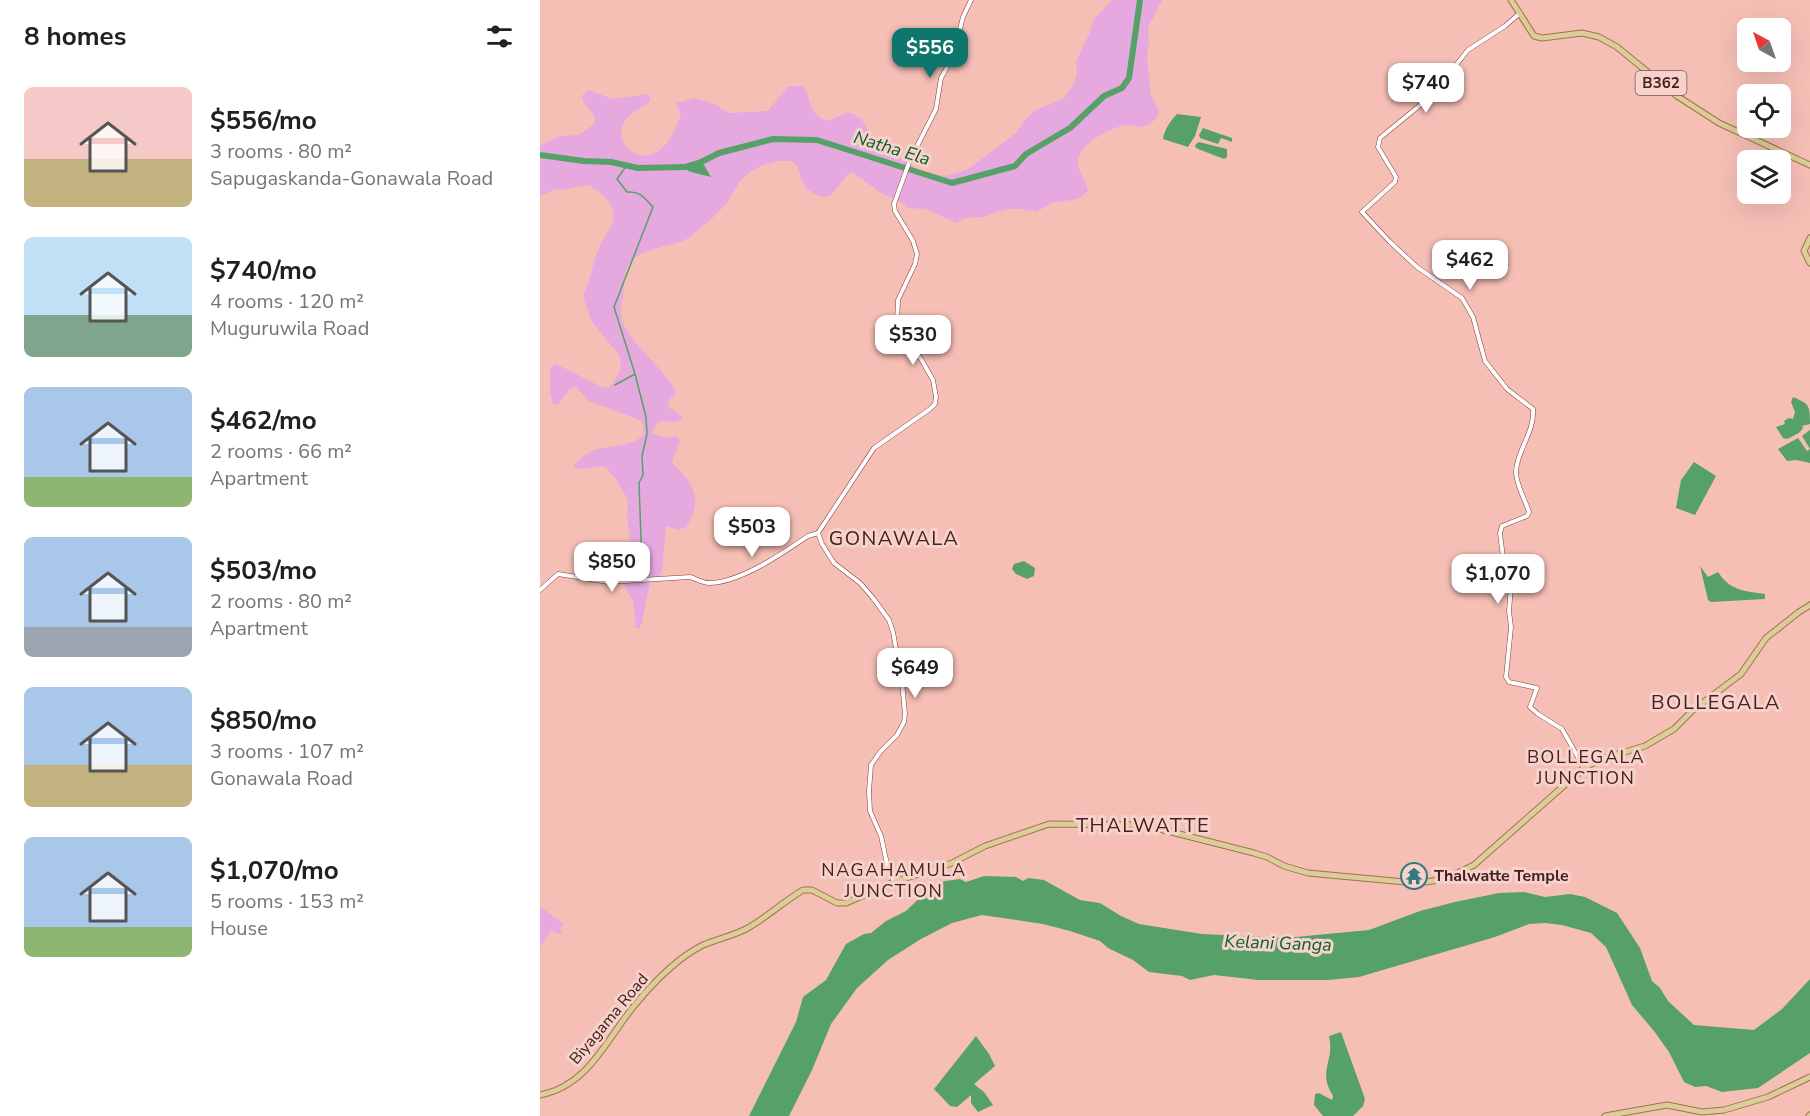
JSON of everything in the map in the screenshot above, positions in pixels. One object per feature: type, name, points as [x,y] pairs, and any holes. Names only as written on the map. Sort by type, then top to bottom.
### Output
[{"type":"main road","points":[[1511,0],[1520,13]]},
{"type":"main road","name":"B362","points":[[1520,13],[1530,31],[1538,37],[1582,33],[1611,43],[1677,96],[1716,121],[1810,165]]},
{"type":"main road","points":[[1810,238],[1804,251],[1810,263]]},
{"type":"main road","name":"Biyagama Road","points":[[540,1095],[563,1088],[577,1077],[611,1040],[637,1002],[690,953],[710,942],[743,931],[803,890],[812,890],[841,904],[894,882],[943,866],[1032,828],[1049,824],[1080,823],[1144,825],[1268,857],[1284,866],[1308,873],[1405,882],[1446,879],[1474,865],[1584,768],[1601,759],[1646,746],[1674,729],[1694,710],[1741,674],[1766,638],[1810,605]]},
{"type":"main road","points":[[1605,1116],[1666,1105],[1702,1112],[1724,1110],[1768,1098],[1810,1077]]},
{"type":"street","points":[[540,590],[558,574],[608,582],[693,578],[708,583],[751,571],[818,532],[874,448],[930,409],[936,401],[936,391],[928,371],[901,333],[897,323],[898,300],[917,258],[913,241],[894,207],[896,195],[908,166],[934,114],[941,78],[953,57],[963,17],[971,0]]},
{"type":"street","points":[[1520,13],[1505,26],[1468,50],[1430,97],[1380,138],[1378,147],[1396,177],[1395,182],[1362,213],[1411,261],[1462,298],[1473,317],[1485,361],[1507,389],[1533,409],[1528,436],[1516,469],[1518,482],[1529,512],[1527,516],[1502,526],[1500,534],[1504,566],[1511,586],[1509,611],[1511,627],[1506,677],[1509,682],[1538,689],[1530,707],[1562,729],[1584,768]]},
{"type":"street","points":[[818,532],[832,560],[860,583],[873,598],[889,620],[893,632],[905,714],[897,735],[871,765],[869,791],[870,811],[882,836],[887,864],[894,882]]},
{"type":"shaded area","points":[[1112,0],[1162,0],[1148,28],[1147,56],[1151,95],[1159,112],[1154,121],[1148,125],[1120,126],[1088,144],[1079,157],[1078,164],[1088,191],[1078,199],[1052,203],[1036,212],[1009,209],[984,217],[967,218],[956,223],[926,209],[907,208],[852,172],[832,194],[827,197],[820,196],[805,187],[792,161],[779,161],[765,164],[747,174],[721,209],[691,236],[677,243],[643,253],[630,263],[625,276],[621,307],[623,322],[636,343],[671,383],[676,393],[669,400],[668,406],[683,418],[674,422],[658,423],[652,434],[667,438],[677,436],[680,440],[672,462],[690,483],[695,495],[695,507],[686,527],[678,530],[666,526],[662,572],[650,583],[641,625],[640,628],[636,628],[633,601],[622,577],[630,559],[628,500],[616,479],[605,467],[582,469],[575,468],[574,464],[594,450],[628,443],[639,438],[644,434],[642,421],[589,401],[576,387],[570,389],[559,404],[553,404],[550,392],[550,368],[555,364],[605,388],[611,386],[621,369],[620,356],[592,322],[583,297],[599,248],[614,217],[611,206],[604,197],[588,185],[563,190],[556,189],[540,196],[540,146],[559,136],[579,135],[595,122],[594,115],[582,100],[583,94],[588,90],[613,99],[649,94],[650,101],[626,119],[621,131],[626,146],[639,155],[648,155],[657,152],[672,135],[681,115],[676,103],[695,98],[715,104],[728,113],[768,111],[788,86],[803,86],[813,110],[821,118],[828,121],[846,113],[852,113],[862,120],[875,140],[920,171],[945,176],[958,173],[971,167],[1016,133],[1034,111],[1064,98],[1077,75],[1076,61],[1090,32],[1093,20]]},
{"type":"shaded area","points":[[540,906],[563,924],[560,929],[563,935],[551,931],[540,947]]},
{"type":"water","points":[[1177,114],[1201,117],[1195,136],[1188,147],[1163,139],[1168,125]]},
{"type":"water","points":[[1203,128],[1232,138],[1232,142],[1221,138],[1218,144],[1200,138],[1199,135]]},
{"type":"water","points":[[1199,142],[1227,149],[1227,157],[1224,159],[1198,149],[1195,147]]},
{"type":"water","points":[[698,160],[704,165],[711,177],[678,166]]},
{"type":"water","points":[[1793,397],[1808,406],[1810,424],[1802,426],[1799,433],[1787,439],[1783,438],[1776,427],[1785,424],[1784,421],[1789,418],[1793,419],[1795,412],[1791,402]]},
{"type":"water","points":[[1810,430],[1810,449],[1802,436]]},
{"type":"water","points":[[1798,438],[1807,451],[1810,449],[1810,463],[1787,461],[1778,449]]},
{"type":"water","points":[[1694,462],[1716,476],[1695,515],[1676,508],[1681,480]]},
{"type":"water","points":[[1024,561],[1035,568],[1034,576],[1027,579],[1016,574],[1012,569],[1014,564]]},
{"type":"water","points":[[1700,566],[1708,577],[1718,572],[1733,587],[1765,594],[1765,599],[1711,602],[1708,600]]},
{"type":"water","name":"Kelani Ganga","points":[[984,876],[1016,877],[1023,881],[1028,878],[1044,880],[1080,900],[1100,903],[1139,924],[1202,934],[1285,938],[1369,930],[1420,911],[1499,893],[1524,892],[1545,897],[1570,894],[1585,897],[1617,913],[1640,948],[1652,981],[1660,988],[1668,1001],[1694,1025],[1754,1030],[1782,1009],[1810,979],[1810,1053],[1758,1088],[1722,1092],[1706,1086],[1695,1087],[1684,1082],[1669,1052],[1632,1005],[1606,947],[1591,933],[1562,925],[1529,924],[1495,937],[1359,977],[1328,980],[1258,980],[1214,975],[1190,980],[1182,976],[1149,972],[1100,941],[1070,931],[1043,924],[982,915],[952,923],[888,960],[857,988],[831,1024],[812,1070],[789,1116],[749,1116],[796,1022],[803,997],[826,980],[846,944],[864,934],[871,933],[886,921],[906,911],[930,888],[945,881],[960,879],[966,882]]},
{"type":"water","points":[[1341,1032],[1365,1099],[1363,1106],[1353,1116],[1323,1116],[1314,1105],[1315,1094],[1319,1093],[1332,1100],[1333,1096],[1326,1079],[1330,1053],[1329,1036]]},
{"type":"water","points":[[976,1036],[995,1066],[974,1084],[984,1092],[993,1105],[978,1112],[971,1103],[971,1095],[957,1107],[950,1106],[934,1089]]},
{"type":"waterway","name":"Natha Ela","points":[[695,165],[719,153],[773,139],[817,140],[952,183],[1015,166],[1026,154],[1070,128],[1104,96],[1122,88],[1129,78],[1140,0]]},
{"type":"waterway","name":"Natha Ela","points":[[540,155],[611,162],[638,168],[685,167]]},
{"type":"waterway","points":[[627,165],[617,179],[627,192],[639,194],[653,207],[614,307],[646,417],[647,434],[642,456],[643,475],[639,483],[642,565]]},
{"type":"waterway","points":[[615,385],[635,374]]},
{"type":"place","name":"Thalwatte Temple","points":[[1414,876]]},
{"type":"district","name":"GONAWALA","points":[[894,538]]},
{"type":"district","name":"BOLLEGALA","points":[[1716,702]]},
{"type":"district","name":"BOLLEGALA JUNCTION","points":[[1586,768]]},
{"type":"district","name":"THALWATTE","points":[[1143,825]]},
{"type":"district","name":"NAGAHAMULA JUNCTION","points":[[894,880]]}]
